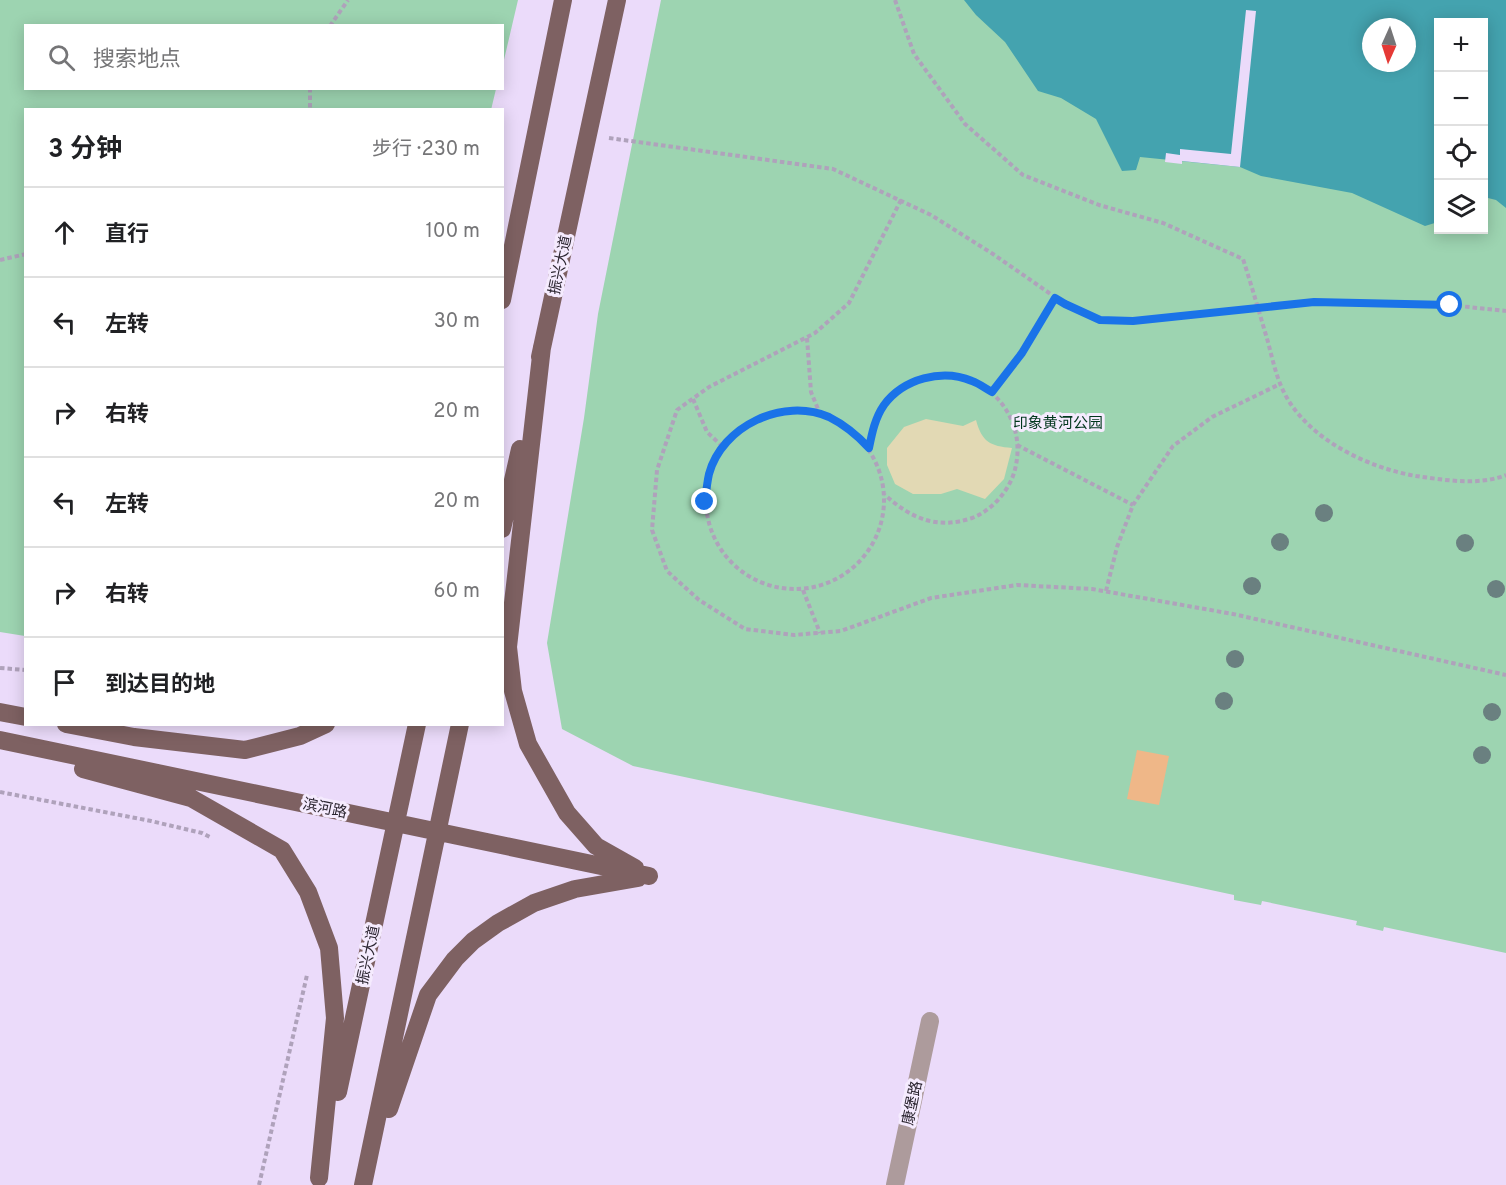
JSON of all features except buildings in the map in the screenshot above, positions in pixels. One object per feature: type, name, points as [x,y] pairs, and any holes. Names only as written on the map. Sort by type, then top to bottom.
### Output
[{"type":"main road","points":[[504,290],[563,0]]},
{"type":"main road","name":"振兴大道","points":[[504,520],[617,0]]},
{"type":"main road","points":[[542,347],[508,647],[513,691],[528,744],[567,813],[596,846],[649,876]]},
{"type":"main road","points":[[0,712],[24,717]]},
{"type":"main road","points":[[76,726],[134,737],[245,750],[300,736],[322,726]]},
{"type":"main road","name":"振兴大道","points":[[318,1181],[417,726]]},
{"type":"main road","points":[[363,1185],[460,726]]},
{"type":"main road","name":"滨河路","points":[[0,740],[649,876]]},
{"type":"main road","points":[[0,747],[191,798],[282,850],[308,892],[329,948],[335,1018],[318,1181]]},
{"type":"main road","points":[[363,1185],[428,995],[455,959],[473,941],[498,923],[534,903],[575,889],[649,876]]},
{"type":"street","name":"康堡路","points":[[895,1185],[930,1022]]},
{"type":"path","points":[[331,24],[348,0]]},
{"type":"path","points":[[895,0],[914,54],[965,124],[1023,175],[1099,205],[1163,223],[1243,259],[1280,384],[1299,415],[1323,436],[1363,461],[1399,473],[1440,480],[1475,481],[1506,475]]},
{"type":"path","points":[[310,90],[310,108]]},
{"type":"path","points":[[588,135],[833,169],[931,215],[993,254],[1055,298],[1100,320],[1133,321],[1314,302],[1450,305],[1506,311]]},
{"type":"path","points":[[901,200],[849,303],[815,333],[709,387],[677,411],[657,470],[652,530],[667,571],[699,600],[745,629],[794,635],[842,631],[931,598],[1017,585],[1092,589],[1233,614],[1506,675]]},
{"type":"path","points":[[0,260],[24,254]]},
{"type":"path","points":[[992,392],[1022,353],[1055,298]]},
{"type":"path","points":[[807,338],[811,392],[820,415]]},
{"type":"path","points":[[869,448],[874,425],[885,404],[902,388],[924,378],[948,375],[971,380],[992,392],[1008,411],[1017,435],[1018,460],[1010,484],[995,504],[974,517],[950,523],[924,521],[902,510],[884,495]]},
{"type":"path","points":[[1106,591],[1117,547],[1132,505],[1173,446],[1212,417],[1280,384]]},
{"type":"path","points":[[693,399],[707,432],[723,447]]},
{"type":"path","points":[[799,411],[820,415],[854,432],[869,448],[884,483],[885,513],[875,542],[857,565],[832,582],[803,590],[774,588],[747,576],[725,556],[710,531],[705,502],[709,473],[723,447],[744,427],[770,414],[799,411]]},
{"type":"path","points":[[1017,445],[1132,505]]},
{"type":"path","points":[[803,590],[820,633]]},
{"type":"path","points":[[0,668],[24,670]]},
{"type":"path","points":[[0,792],[152,821],[202,833],[221,842]]},
{"type":"path","points":[[259,1185],[308,971]]},
{"type":"green space","points":[[0,0],[518,0],[504,60],[504,24],[24,24],[24,90],[496,90],[491,108],[24,108],[24,636],[0,632]]},
{"type":"green space","name":"印象黄河公园","points":[[661,0],[1506,0],[1506,953],[1384,927],[1383,931],[1356,925],[1357,921],[1262,901],[1261,905],[1234,900],[1234,895],[633,766],[562,729],[547,643],[584,418],[598,314]]},
{"type":"sand","points":[[926,419],[963,426],[976,420],[981,433],[988,442],[1012,448],[1004,479],[985,499],[957,489],[941,494],[913,494],[895,484],[887,465],[887,448],[904,427]]},
{"type":"shaded area","points":[[964,0],[1506,0],[1506,208],[1496,200],[1488,198],[1488,18],[1434,18],[1434,223],[1425,226],[1352,193],[1261,176],[1240,167],[1140,157],[1136,170],[1122,171],[1096,119],[1061,98],[1038,91],[1005,42],[976,15]]},
{"type":"pier","points":[[1246,10],[1256,11],[1240,167],[1182,161],[1182,164],[1165,162],[1166,153],[1180,155],[1180,149],[1231,154]]},
{"type":"route","points":[[705,502],[709,473],[723,447],[744,427],[770,414],[799,411],[828,417],[854,432],[869,448],[874,425],[885,404],[902,388],[924,378],[948,375],[971,380],[992,392],[1022,353],[1055,298],[1100,320],[1133,321],[1314,302],[1450,305]]}]
